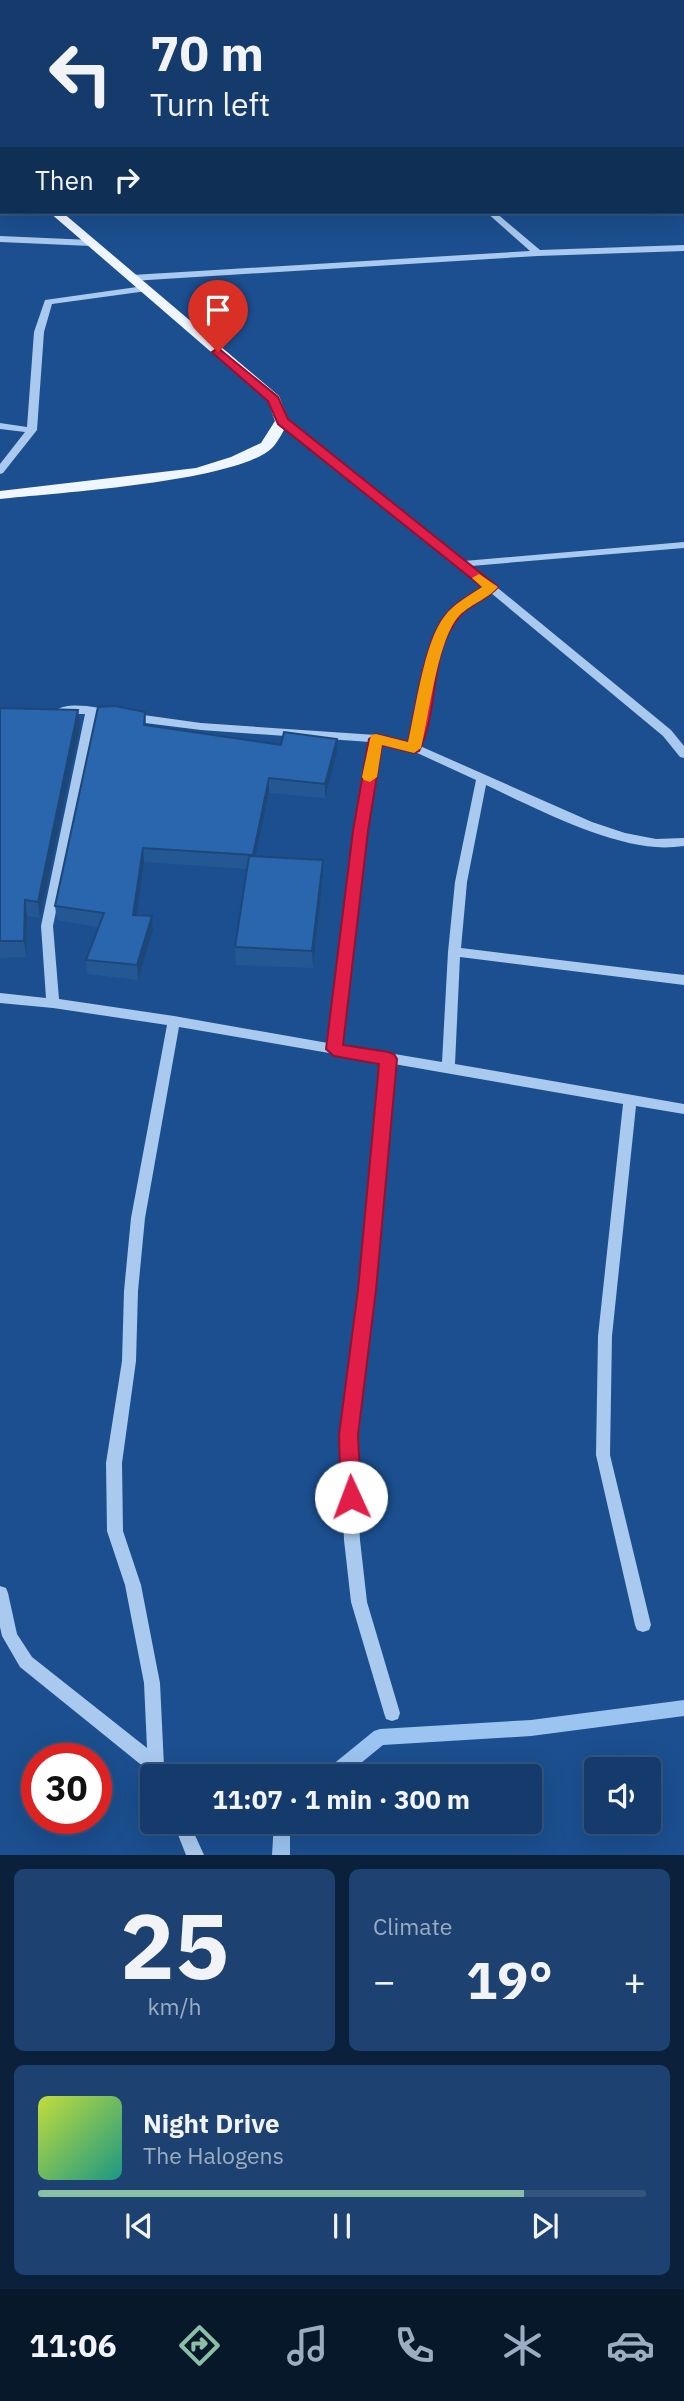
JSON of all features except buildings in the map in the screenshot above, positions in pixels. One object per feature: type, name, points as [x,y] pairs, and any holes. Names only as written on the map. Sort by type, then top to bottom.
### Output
[{"type":"main road","points":[[0,495],[198,472],[236,460],[266,446],[282,421],[274,399],[57,214]]},
{"type":"street","points":[[492,214],[538,253]]},
{"type":"street","points":[[0,239],[91,243]]},
{"type":"street","points":[[132,278],[538,253],[684,248]]},
{"type":"street","points":[[0,471],[32,430],[39,332],[48,302],[144,289]]},
{"type":"street","points":[[282,421],[491,587],[667,733],[684,754]]},
{"type":"street","points":[[0,426],[32,430]]},
{"type":"street","points":[[461,564],[684,545]]},
{"type":"street","points":[[414,748],[437,647],[449,620],[460,607],[491,587]]},
{"type":"street","points":[[52,710],[91,710],[185,727],[376,739],[414,748],[556,812],[627,838],[654,843],[684,842]]},
{"type":"street","points":[[53,1003],[47,926],[91,710]]},
{"type":"street","points":[[334,1049],[360,831],[376,739]]},
{"type":"street","points":[[448,1069],[454,952],[461,882],[482,778]]},
{"type":"street","points":[[454,952],[684,981]]},
{"type":"street","points":[[0,998],[174,1021],[684,1109]]},
{"type":"street","points":[[158,1764],[152,1683],[133,1585],[115,1531],[114,1463],[129,1361],[131,1291],[138,1218],[174,1021]]},
{"type":"street","points":[[388,1059],[367,1290],[348,1435],[352,1540],[359,1602],[392,1713]]},
{"type":"street","points":[[630,1100],[605,1336],[603,1455],[643,1625]]},
{"type":"street","points":[[0,1593],[10,1636],[26,1662],[150,1764]]},
{"type":"street","points":[[186,1834],[195,1855]]},
{"type":"waterway","points":[[347,1764],[380,1737],[531,1728],[684,1708]]},
{"type":"waterway","points":[[281,1855],[282,1834]]},
{"type":"slow traffic","points":[[370,777],[376,739],[414,748],[437,647],[449,620],[460,607],[491,587],[479,578]]},
{"type":"route","points":[[218,352],[274,399],[282,421],[491,587],[460,607],[449,620],[437,647],[414,748],[376,739],[360,831],[334,1049],[388,1059],[367,1290],[348,1435],[351,1497]]}]
